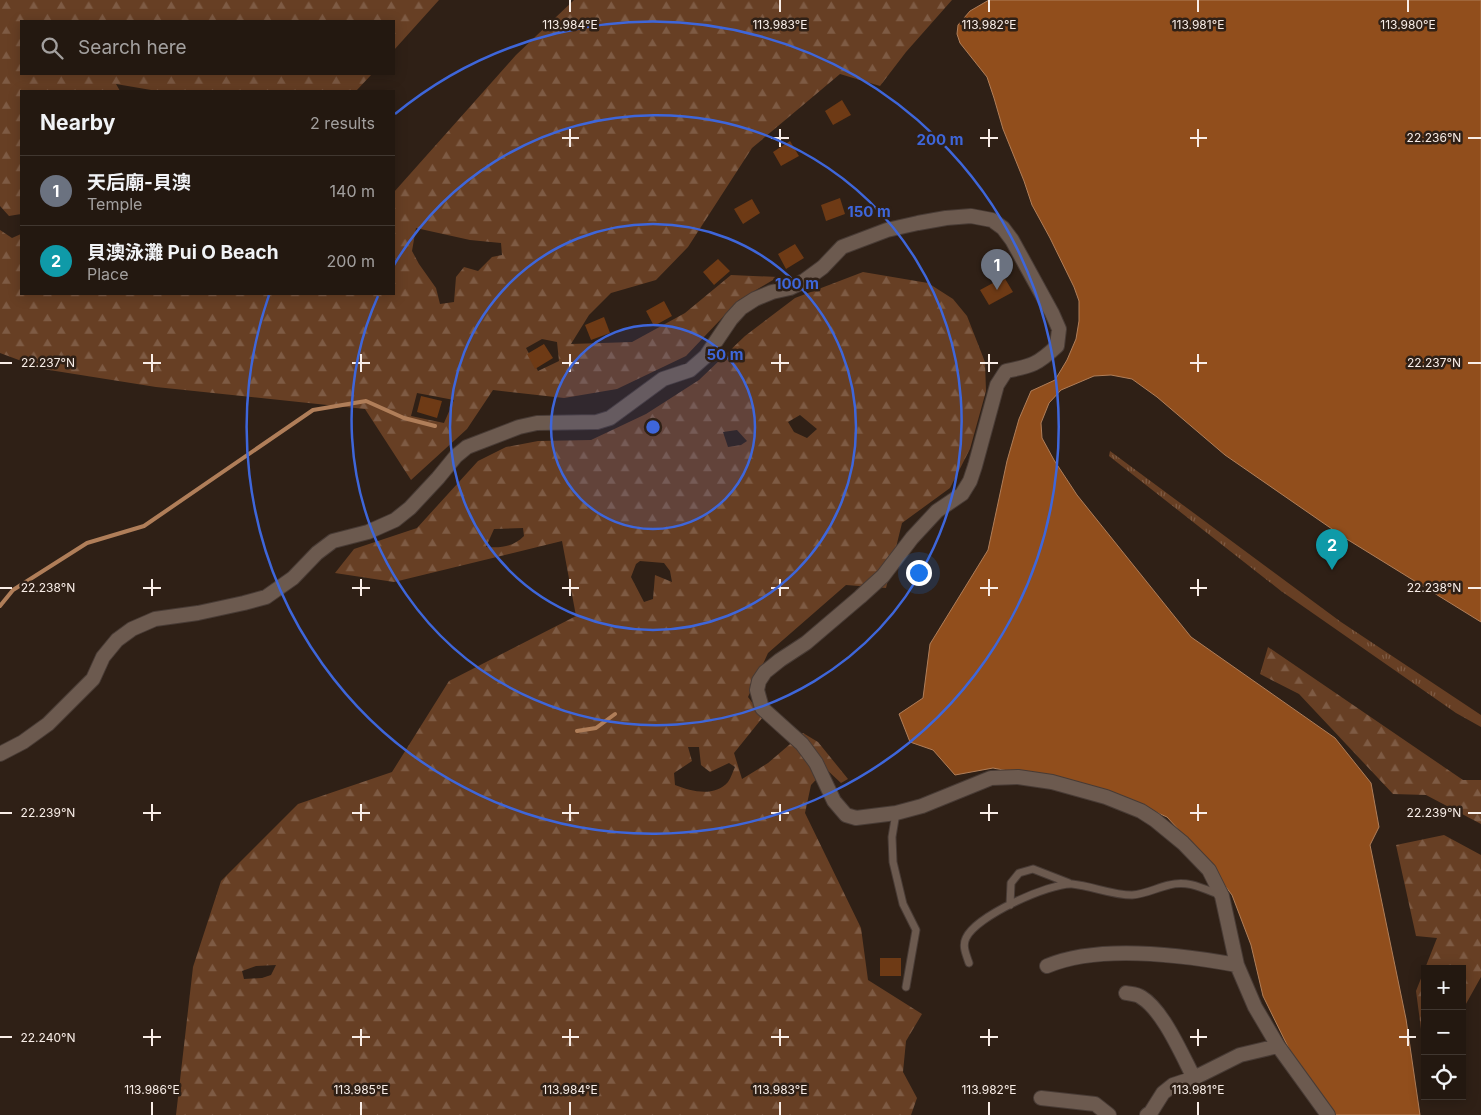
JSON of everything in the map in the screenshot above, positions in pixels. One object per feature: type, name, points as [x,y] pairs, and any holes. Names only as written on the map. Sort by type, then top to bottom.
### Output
[{"type":"street","points":[[0,754],[23,742],[48,724],[93,678],[103,657],[117,640],[132,629],[155,619],[198,613],[266,597],[292,578],[317,553],[333,541],[368,532],[396,520],[410,508],[456,456],[467,447],[510,430],[537,423],[597,422],[610,418],[663,379],[690,370],[706,356],[741,308],[755,299],[772,292],[790,288],[804,281],[823,267],[842,247],[887,230],[946,218],[971,216],[992,220],[1003,228],[1012,240],[1059,329],[1058,346],[1036,364],[1006,371],[997,385],[976,466],[962,494],[936,511],[912,538],[883,576],[860,597],[806,644],[765,672],[757,690],[762,708],[802,744],[816,764],[834,802],[846,815],[856,818],[896,813],[922,806],[991,778],[1018,777],[1052,782],[1106,796],[1141,811],[1155,820],[1197,856],[1209,870],[1222,896],[1238,965],[1255,1007],[1278,1046],[1328,1115]]},
{"type":"street","points":[[1047,966],[1062,960],[1100,954],[1152,955],[1202,959],[1238,965]]},
{"type":"street","points":[[1126,994],[1140,996],[1150,1003],[1162,1019],[1194,1078]]},
{"type":"street","points":[[1147,1115],[1163,1093],[1173,1085],[1194,1078],[1240,1055],[1278,1046]]},
{"type":"street","points":[[1041,1098],[1095,1104],[1109,1115]]},
{"type":"lane","points":[[896,813],[892,837],[893,862],[903,904],[916,930],[906,986]]},
{"type":"lane","points":[[1010,905],[1011,883],[1018,872],[1033,869],[1072,884],[1130,895],[1145,894],[1170,885],[1190,883],[1222,896]]},
{"type":"lane","points":[[969,963],[964,948],[965,939],[971,929],[992,914],[1037,892],[1055,886],[1072,884]]},
{"type":"green space","points":[[0,0],[439,0],[395,49],[395,20],[20,20],[20,75],[371,75],[357,90],[151,90],[116,84],[119,90],[20,90],[20,214],[9,216],[0,206]]},
{"type":"green space","points":[[574,0],[952,0],[906,52],[880,86],[840,74],[752,148],[688,247],[656,280],[611,293],[589,315],[571,344],[632,342],[685,313],[731,275],[778,277],[739,300],[686,356],[617,389],[564,398],[493,390],[467,429],[411,480],[365,409],[156,387],[43,369],[0,353],[0,230],[12,238],[20,234],[20,295],[395,295],[395,191],[516,55]],"holes":[[[416,228],[470,240],[501,243],[502,255],[492,257],[478,271],[464,267],[456,277],[454,302],[440,304],[436,288],[412,251]],[[542,339],[557,342],[559,361],[538,371],[526,348]],[[417,393],[454,400],[444,423],[411,416]]]},
{"type":"green space","points":[[863,272],[928,283],[953,299],[967,316],[985,362],[986,391],[970,449],[950,488],[902,523],[886,588],[846,585],[768,653],[748,697],[763,717],[734,753],[742,779],[768,763],[803,733],[818,742],[848,779],[841,783],[826,769],[811,785],[805,813],[861,928],[868,980],[922,1014],[906,1041],[903,1072],[917,1098],[911,1115],[176,1115],[193,967],[221,881],[298,804],[392,772],[449,681],[576,616],[562,541],[394,582],[335,573],[354,549],[417,528],[478,461],[506,447],[538,441],[591,440],[646,414],[699,380],[745,336],[795,298]],"holes":[[[800,415],[817,429],[807,438],[794,432],[788,422]],[[737,430],[747,441],[741,445],[728,447],[723,432]],[[523,528],[524,536],[511,545],[486,547],[494,529]],[[640,561],[664,563],[670,571],[672,582],[655,575],[653,599],[644,602],[631,577],[636,564]],[[688,747],[699,747],[701,765],[710,772],[729,763],[735,767],[731,777],[723,787],[703,792],[675,785],[674,773],[692,761]],[[276,965],[271,975],[262,978],[244,979],[242,971],[256,966]]]},
{"type":"green space","points":[[1110,451],[1341,622],[1481,715],[1481,727],[1456,713],[1281,591],[1109,456]]},
{"type":"green space","points":[[1268,647],[1463,780],[1481,780],[1481,824],[1426,795],[1393,794],[1299,694],[1260,674]]},
{"type":"green space","points":[[1444,835],[1481,855],[1481,977],[1466,1004],[1466,965],[1426,965],[1437,938],[1416,936],[1396,845]]},
{"type":"green space","points":[[1421,978],[1421,1029],[1416,991]]},
{"type":"shaded area","points":[[989,0],[1481,0],[1481,622],[1345,538],[1225,455],[1157,397],[1132,379],[1111,375],[1094,376],[1061,390],[1049,403],[1041,423],[1042,438],[1077,495],[1191,637],[1335,738],[1371,783],[1379,827],[1370,845],[1406,1019],[1420,1115],[1335,1115],[1292,1055],[1263,996],[1251,945],[1232,895],[1200,853],[1167,817],[1108,791],[993,768],[955,775],[933,750],[910,742],[899,714],[923,698],[930,644],[988,550],[1007,461],[1019,419],[1031,391],[1055,380],[1067,360],[1076,339],[1079,321],[1079,301],[1074,287],[1032,205],[1003,129],[987,77],[960,43],[957,34],[958,25],[970,11]]},
{"type":"building","points":[[842,100],[851,115],[833,125],[825,111]]},
{"type":"building","points":[[790,141],[799,156],[781,166],[773,152]]},
{"type":"building","points":[[840,198],[845,214],[826,221],[821,205]]},
{"type":"building","points":[[752,199],[760,213],[743,224],[734,209]]},
{"type":"building","points":[[795,244],[804,258],[786,269],[778,254]]},
{"type":"building","points":[[718,259],[730,271],[714,285],[703,272]]},
{"type":"building","points":[[1004,277],[1013,292],[989,305],[980,290]]},
{"type":"building","points":[[664,301],[672,316],[654,326],[646,311]]},
{"type":"building","points":[[604,317],[610,333],[591,340],[585,325]]},
{"type":"building","points":[[544,344],[553,358],[535,369],[527,354]]},
{"type":"building","points":[[421,396],[442,401],[437,418],[417,412]]},
{"type":"building","points":[[880,958],[901,958],[901,976],[880,976]]},
{"type":"waterway","points":[[0,606],[13,590],[87,543],[144,526],[313,410],[366,401],[404,418],[435,426]]},
{"type":"waterway","points":[[577,731],[596,728],[615,714]]},
{"type":"place","name":"天后廟-貝澳","points":[[997,290]]},
{"type":"place","name":"貝澳泳灘 Pui O Beach","points":[[1332,570]]}]
